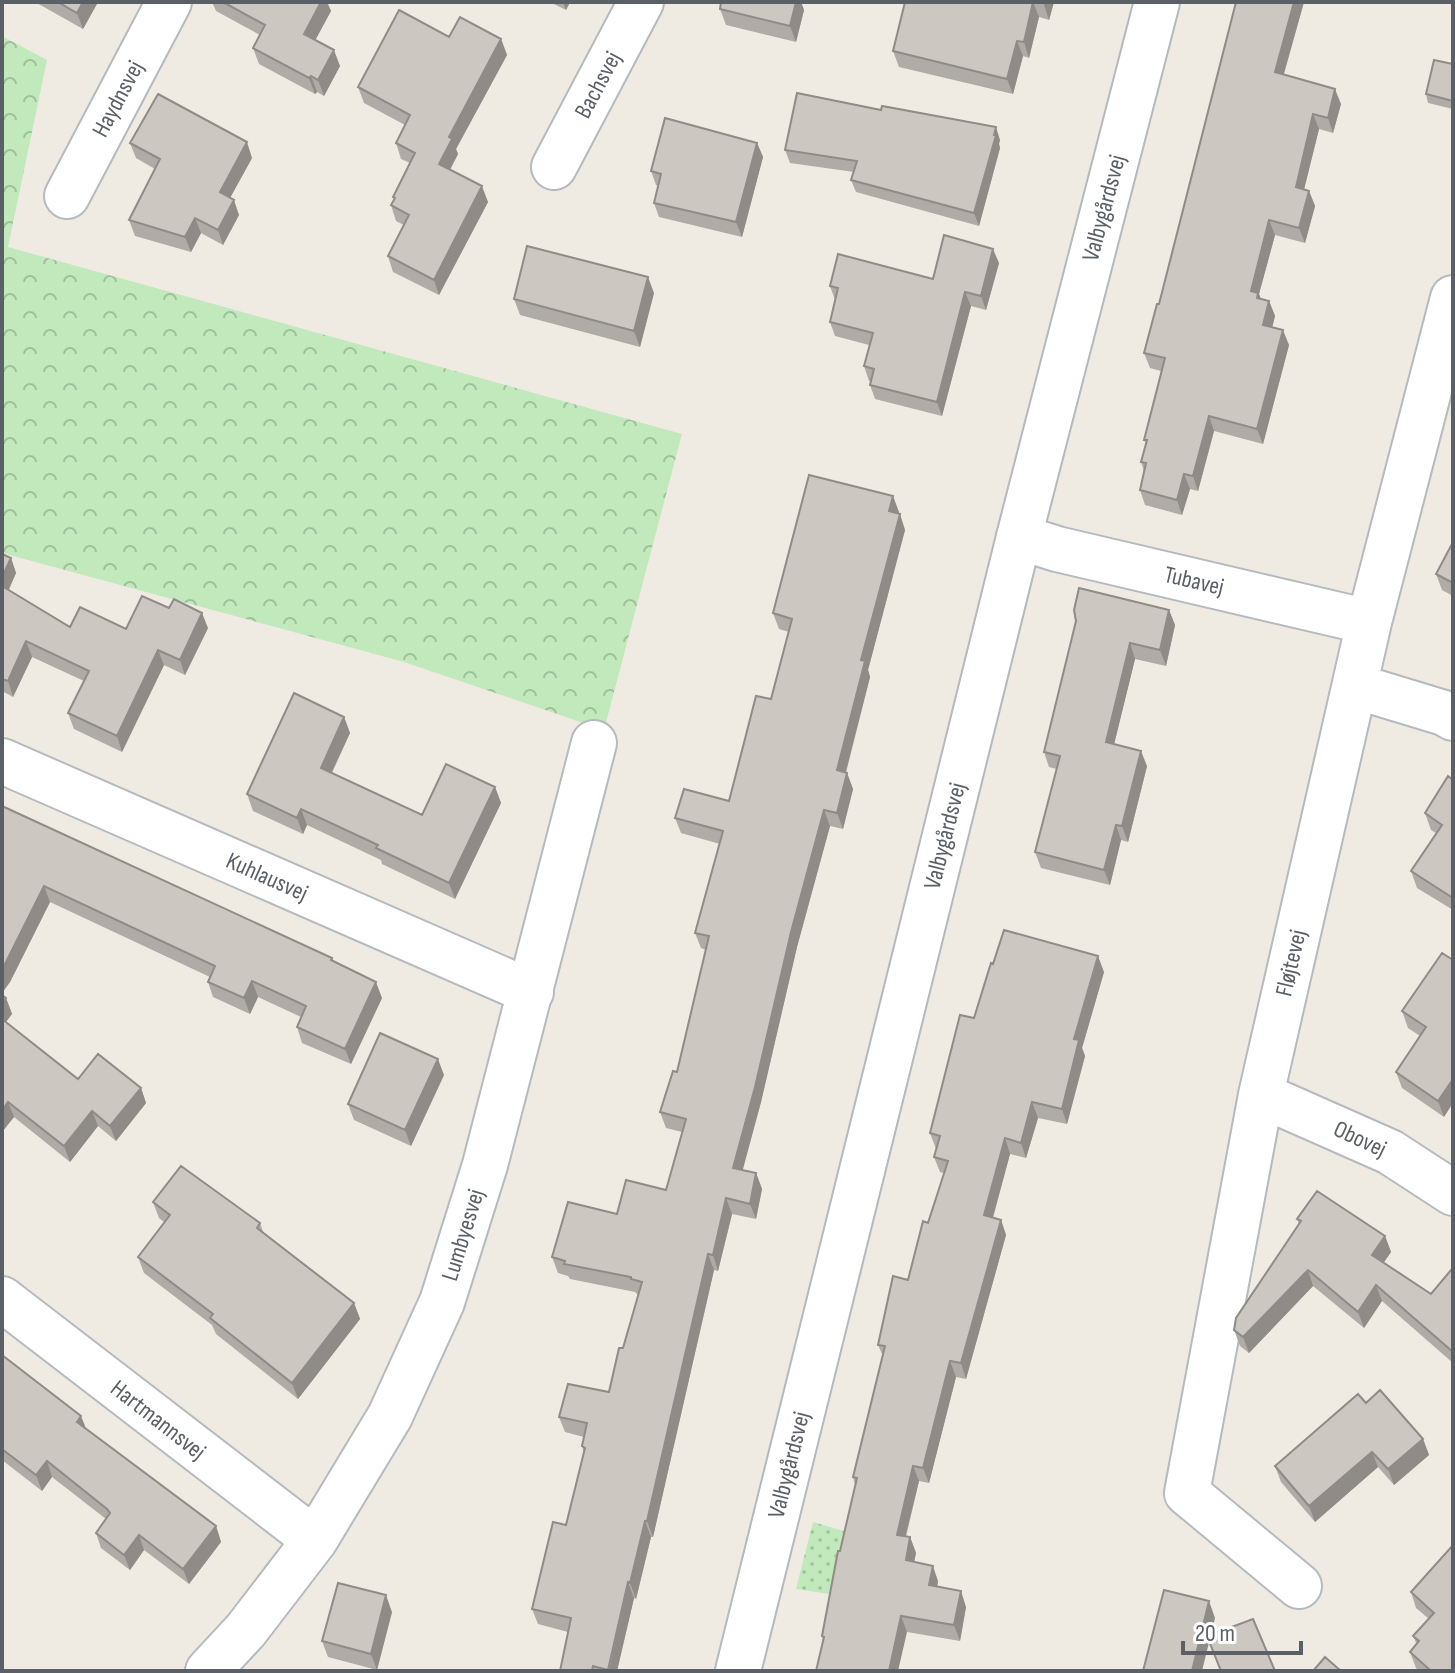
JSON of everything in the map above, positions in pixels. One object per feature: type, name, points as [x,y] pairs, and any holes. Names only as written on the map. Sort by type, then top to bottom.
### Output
[{"type":"street","name":"Haydnsvej","points":[[67,196],[169,2]]},
{"type":"street","name":"Bachsvej","points":[[554,167],[641,2]]},
{"type":"street","name":"Valbygårdsvej","points":[[738,1671],[1019,537],[1157,2]]},
{"type":"street","name":"Fløjtevej","points":[[1299,1586],[1187,1493],[1261,1095],[1369,622],[1453,298]]},
{"type":"street","name":"Tubavej","points":[[1019,537],[1057,549],[1369,622]]},
{"type":"street","points":[[1355,686],[1453,718]]},
{"type":"street","name":"Lumbyesvej","points":[[208,1671],[246,1630],[315,1540],[390,1416],[442,1302],[485,1165],[594,743]]},
{"type":"street","name":"Kuhlausvej","points":[[2,761],[531,992]]},
{"type":"street","name":"Obovej","points":[[1261,1095],[1390,1152],[1453,1193]]},
{"type":"street","name":"Hartmannsvej","points":[[2,1299],[315,1540]]},
{"type":"green space","points":[[2,36],[47,60],[8,247],[682,434],[604,730],[404,662],[2,553]]},
{"type":"green space","points":[[813,1522],[844,1531],[829,1594],[796,1589]]},
{"type":"building","points":[[58,2],[83,2],[77,13]]},
{"type":"building","points":[[223,2],[321,2],[304,34],[334,50],[318,80],[253,48],[265,25]]},
{"type":"building","points":[[721,2],[796,2],[790,26],[720,9]]},
{"type":"building","points":[[905,2],[1033,2],[1024,42],[1017,41],[1007,79],[893,51]]},
{"type":"building","points":[[1236,2],[1294,2],[1275,72],[1335,89],[1328,118],[1313,114],[1296,187],[1309,191],[1299,228],[1269,220],[1251,291],[1258,293],[1257,298],[1269,301],[1263,325],[1283,330],[1257,429],[1209,416],[1193,476],[1184,474],[1177,500],[1140,490],[1146,463],[1141,462],[1147,440],[1144,440],[1165,358],[1144,353]]},
{"type":"building","points":[[399,10],[449,37],[460,17],[501,39],[449,137],[452,139],[439,164],[482,186],[434,280],[388,256],[409,215],[391,205],[415,153],[396,143],[410,115],[358,87]]},
{"type":"building","points":[[1434,60],[1453,64],[1453,101],[1426,94]]},
{"type":"building","points":[[797,93],[881,110],[882,106],[996,127],[974,213],[851,180],[857,161],[785,150]]},
{"type":"building","points":[[158,94],[247,142],[220,192],[234,200],[218,230],[195,218],[185,237],[129,220],[160,159],[130,143]]},
{"type":"building","points":[[665,118],[757,143],[736,222],[654,203],[661,174],[651,171]]},
{"type":"building","points":[[944,235],[993,249],[981,296],[965,292],[937,402],[870,385],[874,369],[864,366],[873,333],[830,322],[838,288],[830,286],[838,254],[933,279]]},
{"type":"building","points":[[527,246],[648,277],[634,331],[514,299]]},
{"type":"building","points":[[809,475],[893,496],[889,511],[900,514],[861,660],[865,661],[837,770],[847,773],[837,813],[824,810],[733,1168],[756,1173],[750,1204],[726,1198],[713,1255],[708,1254],[647,1521],[628,1582],[608,1670],[593,1666],[592,1671],[560,1671],[571,1618],[532,1609],[553,1522],[566,1525],[585,1448],[582,1446],[587,1423],[559,1417],[568,1384],[609,1392],[619,1348],[623,1348],[642,1282],[564,1264],[565,1261],[552,1257],[568,1202],[617,1214],[626,1180],[666,1190],[686,1119],[660,1112],[673,1071],[677,1072],[709,936],[695,933],[723,831],[675,818],[684,789],[729,801],[756,696],[771,699],[792,619],[773,613]]},
{"type":"building","points":[[1453,542],[1453,583],[1436,574]]},
{"type":"building","points":[[2,554],[11,558],[2,577]]},
{"type":"building","points":[[2,586],[70,627],[80,607],[126,629],[142,596],[169,608],[174,599],[202,613],[180,660],[158,650],[117,736],[68,713],[89,671],[26,641],[8,681],[2,679]]},
{"type":"building","points":[[1079,588],[1169,610],[1160,650],[1130,643],[1106,742],[1141,751],[1122,826],[1116,825],[1104,870],[1035,852],[1060,756],[1044,752],[1076,621],[1074,610]]},
{"type":"building","points":[[294,693],[344,717],[321,768],[422,815],[446,764],[495,787],[449,883],[301,809],[297,818],[247,794]]},
{"type":"building","points":[[1448,776],[1453,780],[1453,898],[1411,871],[1442,825],[1425,813]]},
{"type":"building","points":[[2,806],[332,958],[376,982],[345,1049],[297,1027],[306,1006],[252,981],[244,998],[208,982],[215,966],[44,886],[2,970]]},
{"type":"building","points":[[1004,930],[1098,956],[1074,1039],[1079,1040],[1062,1109],[1032,1102],[1021,1143],[1005,1138],[984,1215],[1001,1220],[961,1363],[950,1361],[923,1468],[913,1466],[897,1535],[910,1537],[906,1560],[933,1566],[929,1585],[961,1591],[954,1625],[901,1616],[889,1671],[816,1671],[838,1551],[857,1478],[853,1477],[885,1346],[878,1345],[893,1276],[908,1280],[923,1221],[928,1223],[948,1161],[934,1157],[940,1136],[930,1133],[960,1015],[974,1018]]},
{"type":"building","points":[[1442,953],[1453,960],[1453,1079],[1438,1101],[1396,1072],[1426,1027],[1402,1011]]},
{"type":"building","points":[[2,1019],[78,1079],[98,1054],[141,1088],[110,1126],[92,1111],[64,1146],[8,1102],[2,1110]]},
{"type":"building","points":[[380,1033],[438,1059],[405,1130],[348,1104]]},
{"type":"building","points":[[181,1166],[260,1223],[257,1228],[354,1303],[292,1383],[210,1318],[213,1314],[138,1257],[170,1215],[153,1202]]},
{"type":"building","points":[[1317,1191],[1385,1236],[1372,1255],[1431,1294],[1451,1270],[1453,1272],[1453,1352],[1376,1285],[1358,1312],[1308,1270],[1243,1337],[1234,1330],[1236,1318],[1301,1221],[1297,1219]]},
{"type":"building","points":[[2,1355],[81,1416],[77,1422],[216,1526],[183,1569],[139,1535],[124,1555],[96,1533],[110,1513],[107,1509],[47,1461],[36,1475],[2,1449]]},
{"type":"building","points":[[1380,1390],[1423,1439],[1388,1469],[1372,1452],[1309,1506],[1275,1466],[1358,1394],[1366,1403]]},
{"type":"building","points":[[1453,1545],[1453,1671],[1431,1671],[1410,1652],[1419,1641],[1413,1636],[1434,1613],[1411,1592]]},
{"type":"building","points":[[338,1583],[386,1595],[371,1654],[322,1641]]},
{"type":"building","points":[[1164,1590],[1209,1601],[1192,1671],[1143,1671]]},
{"type":"building","points":[[1253,1619],[1275,1671],[1221,1671],[1207,1636]]},
{"type":"building","points":[[1325,1657],[1341,1671],[1313,1671]]}]
